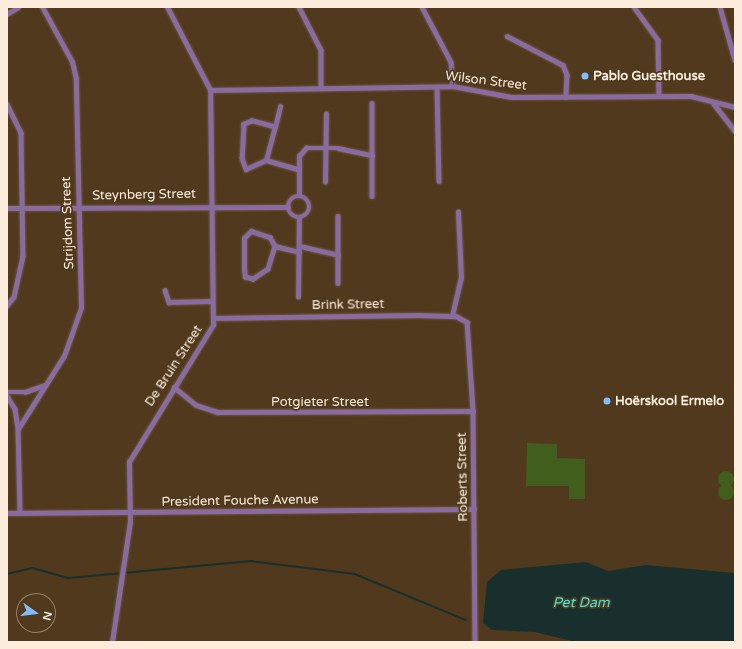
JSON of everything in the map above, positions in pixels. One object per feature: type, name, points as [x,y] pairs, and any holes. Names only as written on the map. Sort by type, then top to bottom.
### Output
[{"type":"street","points":[[7,14],[18,7]]},
{"type":"street","name":"Strijdom Street","points":[[18,429],[72,340],[82,308],[77,207],[75,70],[42,7]]},
{"type":"street","name":"De Bruin Street","points":[[112,642],[130,513],[129,462],[174,388],[208,337],[213,318],[210,205],[210,90],[167,7]]},
{"type":"street","points":[[298,7],[321,50],[321,88]]},
{"type":"street","points":[[422,7],[451,62],[454,86]]},
{"type":"street","points":[[634,7],[658,40],[659,96]]},
{"type":"street","points":[[720,7],[730,36],[735,60]]},
{"type":"street","points":[[730,36],[735,34]]},
{"type":"street","points":[[507,36],[563,65],[567,75],[566,97]]},
{"type":"street","name":"Wilson Street","points":[[210,90],[454,86],[503,97],[691,96],[713,103],[735,107]]},
{"type":"street","points":[[437,87],[439,181]]},
{"type":"street","points":[[372,103],[372,196]]},
{"type":"street","points":[[713,103],[735,131]]},
{"type":"street","points":[[7,104],[21,134],[21,274],[7,306]]},
{"type":"street","points":[[275,126],[250,121],[242,128],[244,167],[251,169],[266,160],[275,126],[280,107]]},
{"type":"street","points":[[325,182],[326,114]]},
{"type":"street","points":[[299,195],[298,169],[301,152],[326,147],[372,155]]},
{"type":"street","points":[[266,160],[298,169]]},
{"type":"street","points":[[299,195],[306,198],[310,207],[307,214],[299,218],[291,214],[288,207],[292,198],[299,195]]},
{"type":"street","name":"Steynberg Street","points":[[7,208],[210,205],[288,207]]},
{"type":"street","points":[[452,316],[460,283],[458,212]]},
{"type":"street","points":[[338,216],[338,283]]},
{"type":"street","points":[[298,297],[300,246],[299,218]]},
{"type":"street","points":[[251,232],[266,236],[273,239],[275,246],[266,271],[257,278],[245,277],[245,234],[251,232]]},
{"type":"street","points":[[275,246],[299,252]]},
{"type":"street","points":[[300,246],[338,255]]},
{"type":"street","points":[[165,290],[169,302],[212,301]]},
{"type":"street","name":"Brink Street","points":[[213,318],[452,316]]},
{"type":"street","name":"Roberts Street","points":[[452,316],[467,322],[470,336],[473,412],[475,642]]},
{"type":"street","points":[[7,392],[25,392],[45,385]]},
{"type":"street","name":"Potgieter Street","points":[[174,388],[200,407],[218,412],[473,412]]},
{"type":"street","points":[[7,396],[15,409],[18,429],[20,512]]},
{"type":"street","name":"President Fouche Avenue","points":[[7,512],[130,513],[474,509]]},
{"type":"green space","points":[[527,443],[557,444],[557,458],[585,459],[585,499],[569,499],[569,486],[526,486]]},
{"type":"green space","points":[[723,471],[729,471],[734,476],[732,485],[729,487],[723,487],[718,482],[718,476]]},
{"type":"green space","points":[[723,484],[729,484],[734,489],[732,498],[729,500],[723,500],[718,495],[718,489]]},
{"type":"water","name":"Pet Dam","points":[[586,562],[608,571],[646,565],[735,573],[735,642],[576,642],[535,632],[492,630],[483,623],[487,582],[501,570]]},
{"type":"waterway","points":[[7,574],[33,568],[69,578],[251,561],[355,574],[466,620]]},
{"type":"place","name":"Pablo Guesthouse","points":[[585,76]]},
{"type":"place","name":"Hoërskool Ermelo","points":[[607,401]]}]
